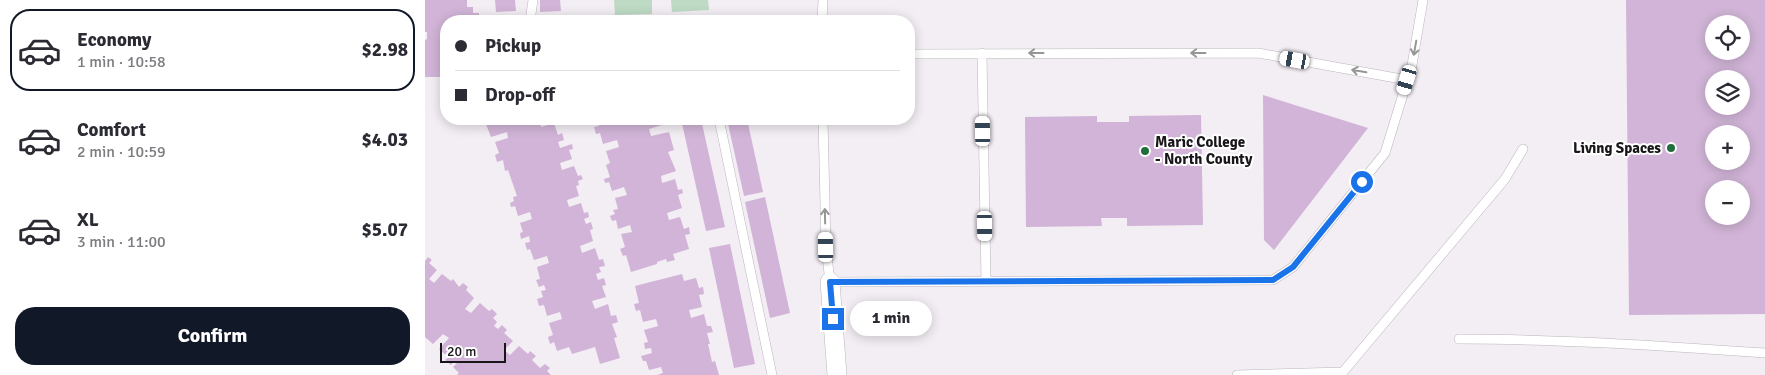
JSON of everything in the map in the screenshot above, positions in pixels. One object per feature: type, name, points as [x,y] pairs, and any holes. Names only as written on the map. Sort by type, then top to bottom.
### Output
[{"type":"street","points":[[830,282],[837,375]]},
{"type":"lane","points":[[531,15],[533,0]]},
{"type":"lane","points":[[822,15],[823,0]]},
{"type":"lane","points":[[823,125],[826,247],[830,282],[1273,280],[1293,267],[1385,154],[1412,65],[1423,0]]},
{"type":"lane","points":[[982,53],[986,282]]},
{"type":"lane","points":[[915,54],[1258,53],[1407,80]]},
{"type":"lane","points":[[720,125],[772,375]]},
{"type":"lane","points":[[1237,375],[1343,372],[1505,179],[1523,149]]},
{"type":"lane","points":[[1459,339],[1599,342],[1765,354]]},
{"type":"green space","points":[[614,0],[652,0],[652,14],[615,15]]},
{"type":"green space","points":[[671,0],[708,0],[709,10],[672,12]]},
{"type":"building","points":[[425,0],[467,0],[467,7],[473,7],[473,13],[479,13],[479,15],[440,15],[440,77],[425,77],[425,40],[427,39],[427,32],[425,32]]},
{"type":"building","points":[[495,0],[515,0],[516,11],[496,12]]},
{"type":"building","points":[[540,0],[560,0],[561,11],[540,12]]},
{"type":"building","name":"Living Spaces","points":[[1626,0],[1765,0],[1765,314],[1629,315]]},
{"type":"building","points":[[1263,95],[1368,128],[1274,250],[1264,240]]},
{"type":"building","points":[[1201,115],[1203,225],[1127,226],[1127,218],[1101,218],[1102,226],[1026,227],[1025,117],[1097,116],[1097,122],[1129,122],[1129,116]]},
{"type":"building","points":[[486,125],[540,125],[541,127],[555,125],[558,135],[562,133],[564,140],[558,142],[560,148],[572,144],[573,149],[569,150],[572,159],[560,163],[562,170],[574,166],[578,176],[581,175],[583,179],[578,181],[579,185],[576,186],[579,196],[567,200],[569,207],[581,203],[584,213],[588,212],[589,217],[584,219],[586,224],[591,222],[593,229],[590,230],[593,241],[580,246],[582,253],[595,248],[599,260],[603,259],[605,266],[599,267],[601,272],[596,274],[598,280],[604,278],[606,285],[602,286],[606,297],[592,301],[595,309],[608,304],[611,316],[616,315],[618,322],[612,324],[617,337],[614,338],[620,358],[600,364],[595,347],[572,354],[569,347],[557,351],[554,342],[550,344],[548,337],[553,335],[549,323],[562,319],[560,312],[547,316],[544,305],[539,306],[537,299],[543,297],[541,291],[546,290],[544,285],[539,287],[536,280],[540,279],[537,267],[549,263],[547,256],[534,260],[530,249],[527,250],[525,243],[530,242],[529,236],[521,239],[520,233],[523,232],[520,223],[532,219],[530,212],[518,216],[515,206],[511,207],[510,203],[514,201],[513,197],[517,196],[508,170],[505,171],[503,160],[497,162],[495,155],[499,153],[495,142],[508,138],[507,132],[491,137]]},
{"type":"building","points":[[662,125],[649,129],[651,136],[669,132],[674,150],[668,152],[676,171],[661,176],[662,183],[675,179],[678,190],[682,189],[683,193],[678,195],[682,208],[667,213],[669,220],[680,217],[684,229],[689,227],[690,234],[685,235],[689,249],[673,254],[675,260],[667,262],[666,259],[657,262],[657,264],[631,272],[626,255],[623,256],[620,249],[625,247],[621,234],[632,232],[630,225],[618,229],[616,220],[612,221],[610,216],[615,214],[613,210],[618,209],[615,198],[627,195],[624,187],[612,191],[609,182],[605,183],[604,179],[610,177],[606,165],[610,163],[606,151],[619,147],[617,140],[603,144],[600,133],[596,134],[594,127]]},
{"type":"building","points":[[682,125],[702,125],[725,227],[706,231]]},
{"type":"building","points":[[728,125],[748,125],[763,192],[744,196]]},
{"type":"building","points":[[765,197],[790,313],[770,318],[745,202]]},
{"type":"building","points":[[730,244],[755,364],[734,368],[709,248]]},
{"type":"building","points":[[428,257],[432,260],[429,263],[437,270],[429,279],[434,283],[442,274],[451,281],[453,279],[459,287],[463,283],[468,287],[466,290],[474,298],[465,309],[471,313],[480,303],[489,311],[492,309],[497,314],[493,318],[497,322],[494,326],[498,329],[502,325],[507,330],[504,333],[513,341],[504,350],[510,355],[519,346],[528,354],[530,351],[536,356],[532,360],[540,368],[545,364],[550,368],[547,371],[551,375],[457,375],[459,373],[453,367],[457,363],[454,361],[451,365],[445,360],[448,357],[439,349],[449,338],[443,334],[433,344],[425,337],[425,261]]},
{"type":"building","points":[[682,274],[684,281],[696,278],[699,288],[703,287],[704,294],[699,295],[702,307],[689,310],[691,318],[704,314],[707,326],[711,326],[713,332],[707,333],[710,344],[708,344],[712,362],[715,361],[719,375],[657,375],[663,373],[661,367],[649,370],[646,361],[643,361],[641,356],[652,353],[651,348],[645,349],[644,343],[648,342],[644,330],[658,326],[656,319],[643,322],[640,310],[636,311],[634,304],[639,303],[635,286]]},
{"type":"place","name":"Living Spaces","points":[[1671,148]]},
{"type":"place","name":"Maric College - North County","points":[[1145,151]]},
{"type":"route","points":[[833,319],[830,282],[1273,280],[1293,267],[1362,182]]}]
